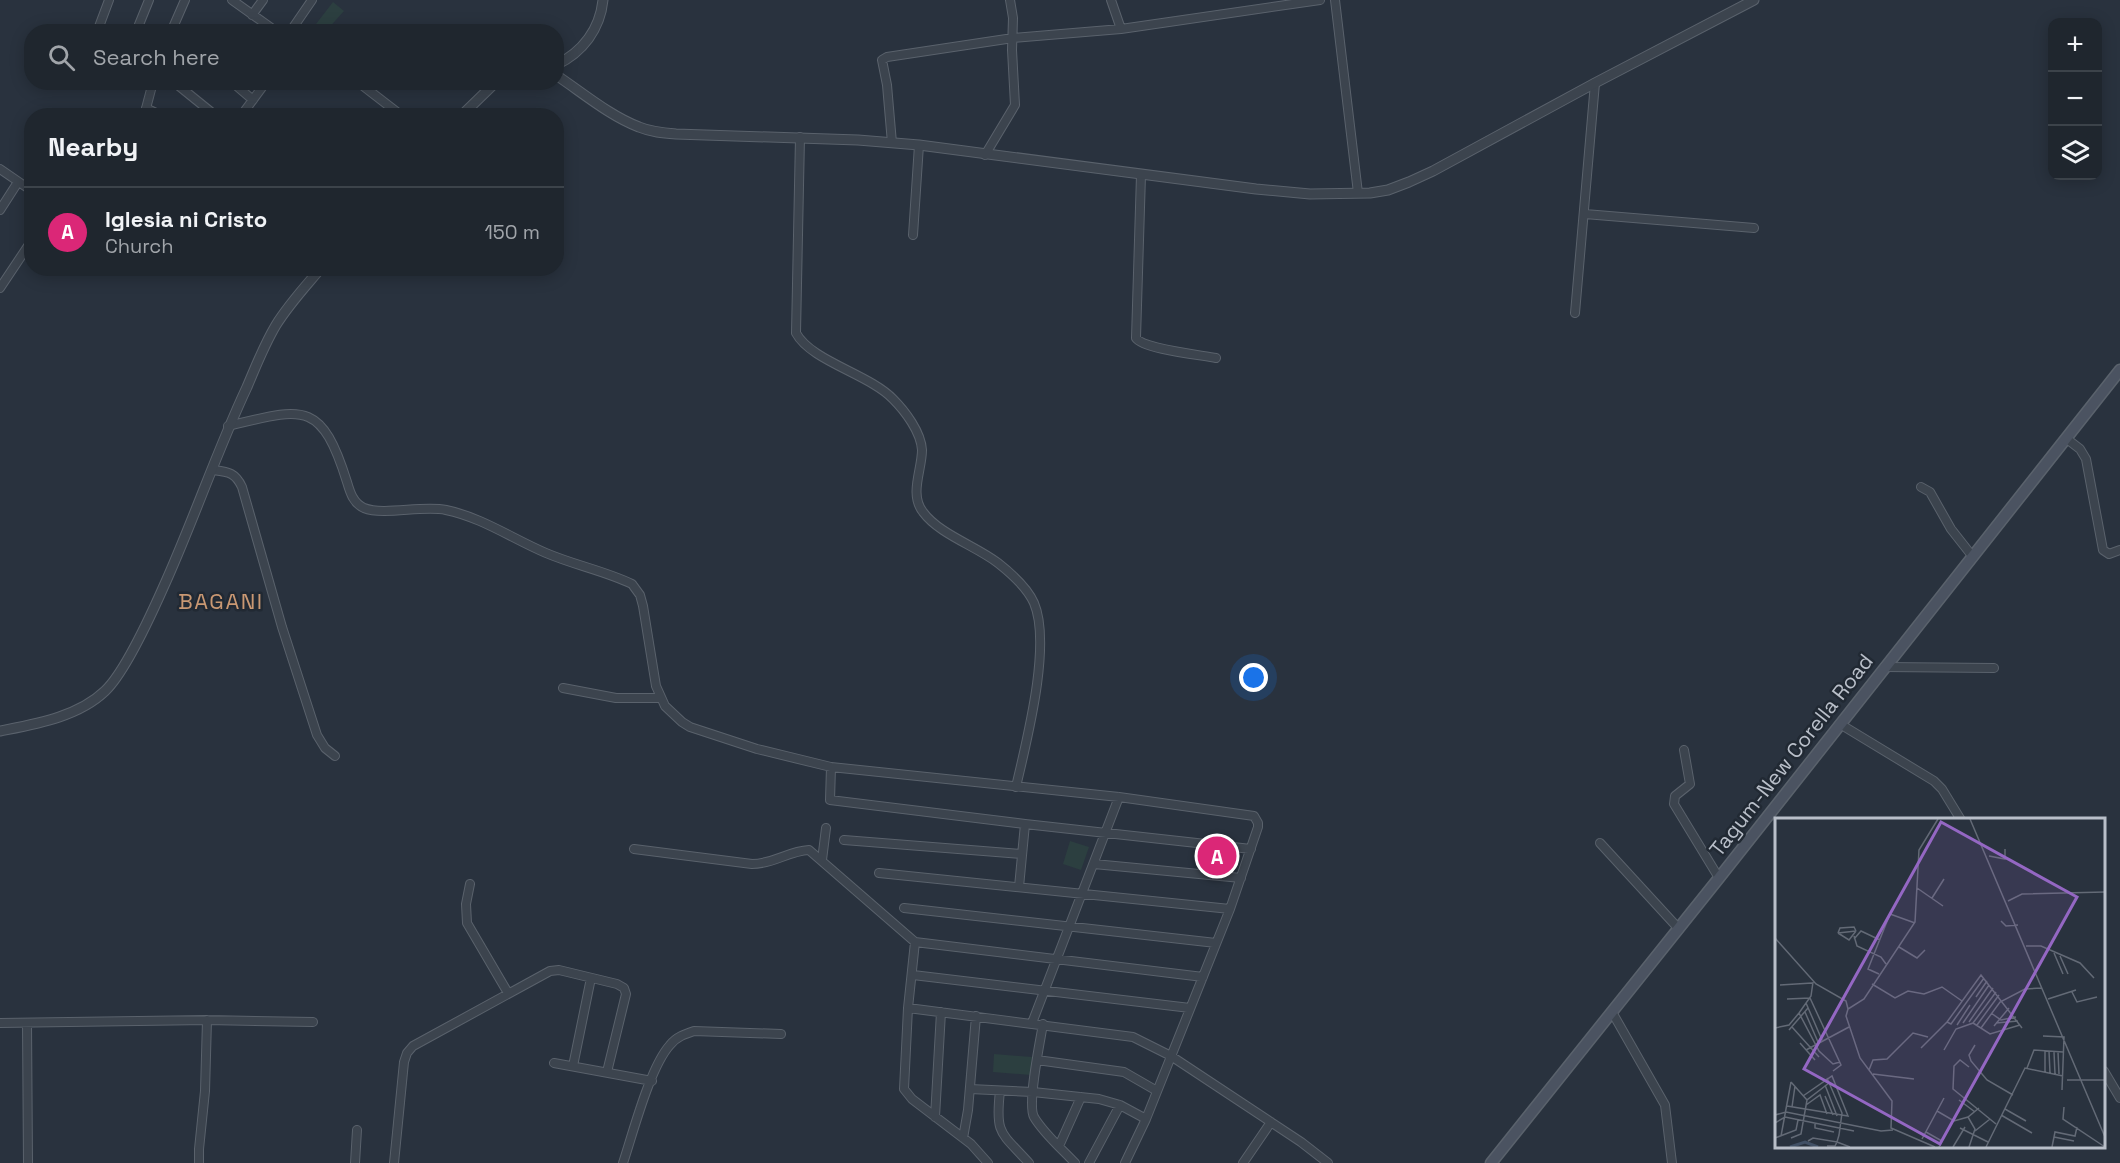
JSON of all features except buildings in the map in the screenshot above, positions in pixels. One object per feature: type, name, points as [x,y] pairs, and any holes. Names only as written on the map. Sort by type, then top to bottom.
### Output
[{"type":"main road","name":"Tagum-New Corella Road","points":[[1491,1163],[1719,879],[2120,370]]},
{"type":"street","points":[[100,24],[109,0]]},
{"type":"street","points":[[139,24],[149,0]]},
{"type":"street","points":[[174,24],[184,0]]},
{"type":"street","points":[[232,0],[266,24]]},
{"type":"street","points":[[252,15],[263,0]]},
{"type":"street","points":[[296,24],[312,0]]},
{"type":"street","points":[[564,61],[585,44],[597,28],[603,0]]},
{"type":"street","points":[[985,154],[1015,105],[1010,0]]},
{"type":"street","points":[[1111,0],[1121,29]]},
{"type":"street","points":[[892,143],[882,60],[884,58],[1013,38],[1121,29],[1320,0]]},
{"type":"street","points":[[1335,0],[1358,194]]},
{"type":"street","points":[[564,80],[638,127],[651,131],[919,145],[1141,175],[1310,194],[1358,194],[1388,190],[1433,171],[1595,82],[1754,0]]},
{"type":"street","points":[[1575,313],[1595,82]]},
{"type":"street","points":[[146,108],[151,90]]},
{"type":"street","points":[[184,90],[206,108]]},
{"type":"street","points":[[241,90],[253,100]]},
{"type":"street","points":[[248,108],[260,90]]},
{"type":"street","points":[[368,90],[392,108]]},
{"type":"street","points":[[469,108],[488,90]]},
{"type":"street","points":[[800,137],[796,333],[801,341],[813,351],[860,376],[892,397],[920,439],[922,450],[916,487],[917,501],[922,511],[935,524],[997,563],[1028,591],[1035,605],[1039,623],[1040,650],[1037,684],[1016,787]]},
{"type":"street","points":[[914,235],[919,145]]},
{"type":"street","points":[[0,169],[24,186]]},
{"type":"street","points":[[1141,175],[1136,338],[1141,344],[1152,347],[1216,358]]},
{"type":"street","points":[[0,210],[18,182]]},
{"type":"street","points":[[1585,214],[1754,228]]},
{"type":"street","points":[[0,288],[24,252]]},
{"type":"street","points":[[0,731],[33,725],[92,702],[106,690],[121,670],[153,609],[185,539],[228,426],[275,327],[312,276]]},
{"type":"street","points":[[228,426],[283,413],[306,415],[316,420],[332,443],[351,495],[362,507],[379,510],[430,508],[462,514],[549,555],[632,584],[644,606],[656,686],[660,698],[677,718],[702,732],[757,749],[831,767],[1119,798],[1254,816],[1258,827],[1230,909],[1146,1119],[1125,1163]]},
{"type":"street","points":[[2067,439],[2080,449],[2086,459],[2103,550],[2109,554],[2120,550]]},
{"type":"street","points":[[212,470],[230,472],[242,488],[282,627],[317,735],[335,756]]},
{"type":"street","points":[[1921,487],[1930,492],[1951,529],[1974,557]]},
{"type":"street","points":[[1885,667],[1994,668]]},
{"type":"street","points":[[563,688],[616,698],[660,698]]},
{"type":"street","points":[[1840,724],[1934,781],[1942,789],[1960,818]]},
{"type":"street","points":[[1684,750],[1690,784],[1675,796],[1674,804],[1719,879]]},
{"type":"street","points":[[831,767],[830,800],[1251,849]]},
{"type":"street","points":[[1032,1023],[1119,798]]},
{"type":"street","points":[[1019,887],[1025,824]]},
{"type":"street","points":[[822,860],[826,828]]},
{"type":"street","points":[[844,840],[1022,854]]},
{"type":"street","points":[[1600,843],[1679,929]]},
{"type":"street","points":[[634,849],[752,864],[764,864],[802,850],[809,850],[915,942],[1203,977]]},
{"type":"street","points":[[1094,864],[1241,878]]},
{"type":"street","points":[[879,873],[1230,909]]},
{"type":"street","points":[[470,884],[466,904],[467,923],[508,993]]},
{"type":"street","points":[[904,908],[1216,944]]},
{"type":"street","points":[[915,942],[908,1008],[904,1089],[912,1099],[963,1138],[988,1163]]},
{"type":"street","points":[[394,1163],[407,1053],[419,1041],[550,971],[559,970],[622,986],[626,991],[607,1072]]},
{"type":"street","points":[[912,975],[1190,1008]]},
{"type":"street","points":[[573,1066],[591,978]]},
{"type":"street","points":[[908,1008],[1133,1036],[1171,1056],[1313,1150],[1328,1163]]},
{"type":"street","points":[[935,1117],[941,1012]]},
{"type":"street","points":[[1612,1012],[1665,1105],[1672,1163]]},
{"type":"street","points":[[963,1138],[976,1016]]},
{"type":"street","points":[[0,1023],[207,1020],[313,1022]]},
{"type":"street","points":[[200,1163],[207,1020]]},
{"type":"street","points":[[27,1023],[28,1163]]},
{"type":"street","points":[[1043,1024],[1032,1110],[1034,1118],[1075,1163]]},
{"type":"street","points":[[623,1163],[651,1081],[671,1042],[694,1031],[781,1034]]},
{"type":"street","points":[[1037,1060],[1124,1072],[1157,1091]]},
{"type":"street","points":[[554,1063],[651,1081]]},
{"type":"street","points":[[2105,1074],[2120,1098]]},
{"type":"street","points":[[970,1089],[1033,1092],[1099,1099],[1146,1119]]},
{"type":"street","points":[[1000,1091],[998,1125],[1003,1135],[1029,1163]]},
{"type":"street","points":[[1059,1146],[1081,1097]]},
{"type":"street","points":[[1089,1163],[1120,1106]]},
{"type":"street","points":[[1243,1163],[1271,1122]]},
{"type":"street","points":[[355,1163],[357,1130]]},
{"type":"shaded area","points":[[333,2],[344,11],[332,24],[316,24]]},
{"type":"shaded area","points":[[1070,841],[1089,847],[1081,870],[1063,864]]},
{"type":"shaded area","points":[[994,1054],[1032,1057],[1031,1075],[993,1072]]},
{"type":"place","name":"Iglesia ni Cristo","points":[[1217,856]]},
{"type":"district","name":"BAGANI","points":[[221,601]]}]
